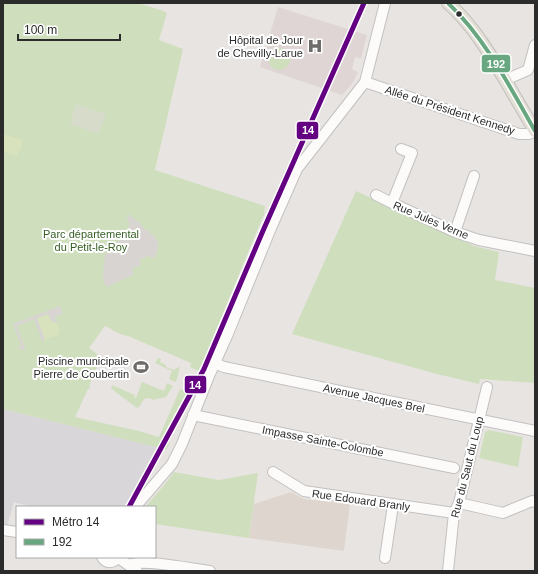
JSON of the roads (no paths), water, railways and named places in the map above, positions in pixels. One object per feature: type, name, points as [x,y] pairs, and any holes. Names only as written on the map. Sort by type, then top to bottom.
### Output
[{"type":"main road","points":[[448,3],[469,25],[484,46],[535,131]]},
{"type":"street","points":[[136,506],[172,464],[182,444],[214,363],[228,336],[296,169],[365,82],[385,3]]},
{"type":"street","points":[[505,80],[532,71],[535,45]]},
{"type":"street","name":"Allée du Président Kennedy","points":[[365,82],[520,134],[529,134],[535,131]]},
{"type":"street","points":[[392,203],[412,154],[401,149]]},
{"type":"street","points":[[455,232],[474,176]]},
{"type":"street","name":"Rue Jules Verne","points":[[376,195],[455,232],[479,240],[535,251]]},
{"type":"street","name":"Avenue Jacques Brel","points":[[214,363],[224,367],[479,420],[535,430]]},
{"type":"street","name":"Rue du Saut du Loup","points":[[448,571],[454,513],[459,504],[488,387]]},
{"type":"street","name":"Impasse Sainte-Colombe","points":[[193,415],[454,468]]},
{"type":"street","name":"Rue Edouard Branly","points":[[273,472],[304,491],[454,513]]},
{"type":"street","points":[[459,504],[503,513],[532,501],[535,502]]},
{"type":"street","points":[[385,558],[393,505]]},
{"type":"street","points":[[3,530],[16,532]]},
{"type":"street","points":[[110,561],[129,565],[138,571]]},
{"type":"street","points":[[129,565],[133,563],[150,562],[210,571]]},
{"type":"metro line","name":"14","points":[[130,506],[204,369],[262,233],[364,3]]},
{"type":"place","name":"Hôpital de Jour de Chevilly-Larue","points":[[315,46]]},
{"type":"place","name":"Piscine municipale Pierre de Coubertin","points":[[141,367]]},
{"type":"park label","name":"Parc départemental du Petit-le-Roy","points":[[91,240]]}]
